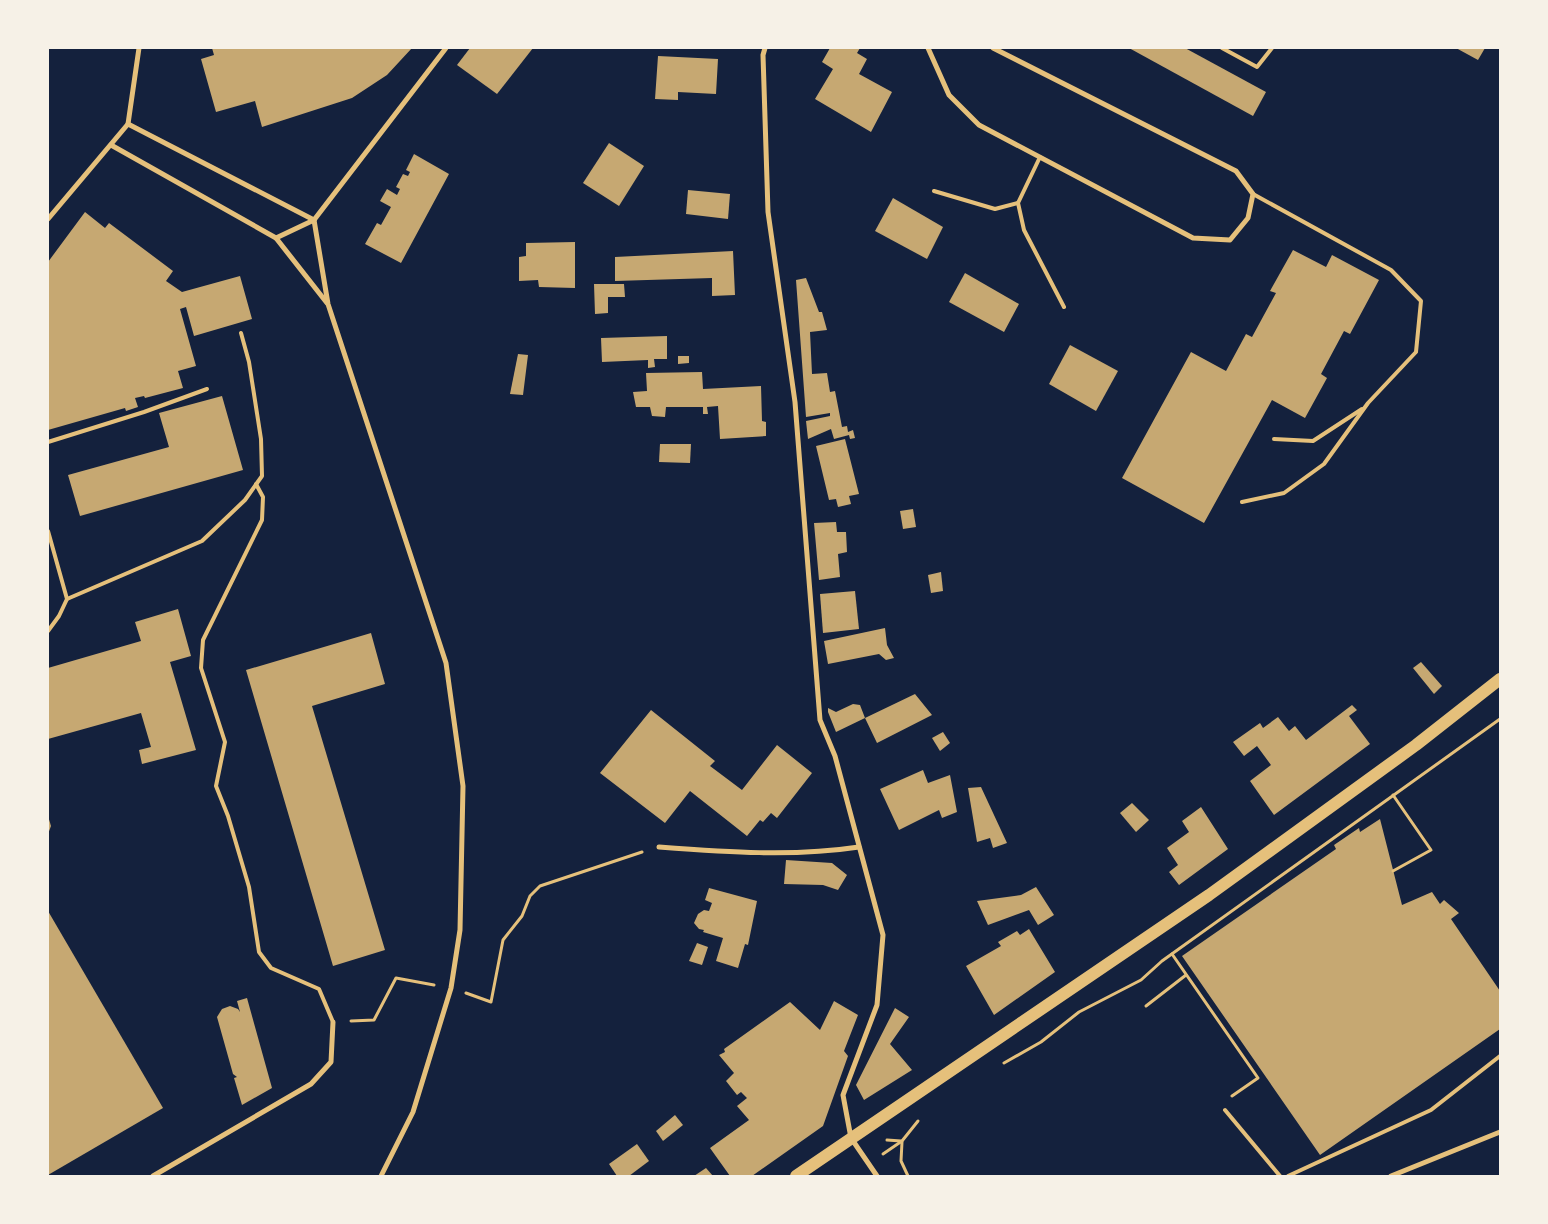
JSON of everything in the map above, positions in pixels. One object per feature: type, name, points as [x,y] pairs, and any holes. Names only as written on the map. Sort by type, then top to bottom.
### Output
[{"type":"main road","points":[[796,1176],[1210,895],[1424,739],[1500,679]]},
{"type":"street","points":[[48,219],[128,124],[138,48]]},
{"type":"street","points":[[276,238],[314,220],[446,48]]},
{"type":"street","points":[[765,48],[763,55],[768,212],[795,402],[820,720],[836,756],[883,936],[878,1005],[843,1095],[851,1138],[877,1176]]},
{"type":"street","points":[[928,48],[949,95],[979,125],[1193,238],[1230,240],[1248,218],[1253,194],[1236,171],[993,48]]},
{"type":"street","points":[[128,124],[314,220]]},
{"type":"street","points":[[111,145],[276,238],[328,304]]},
{"type":"street","points":[[314,220],[328,304],[446,663],[463,786],[460,930],[451,988],[414,1112],[382,1176]]},
{"type":"street","points":[[659,847],[731,852],[822,852],[859,847]]},
{"type":"street","points":[[153,1176],[312,1084],[331,1062],[333,1022]]},
{"type":"street","points":[[1392,1176],[1500,1132]]},
{"type":"lane","points":[[1222,48],[1256,67],[1272,48]]},
{"type":"lane","points":[[1040,157],[1018,203],[1024,230],[1064,306]]},
{"type":"lane","points":[[934,191],[995,209],[1018,203]]},
{"type":"lane","points":[[1242,502],[1284,493],[1324,464],[1365,407],[1416,352],[1421,301],[1391,270],[1253,194]]},
{"type":"lane","points":[[67,599],[202,541],[245,500],[262,476],[261,439],[249,362],[241,332]]},
{"type":"lane","points":[[48,442],[144,412],[207,389]]},
{"type":"lane","points":[[1274,439],[1313,441],[1365,407]]},
{"type":"lane","points":[[256,484],[263,497],[262,520],[203,640],[201,668],[225,742],[216,786],[228,816],[248,888],[259,952],[272,968],[319,989],[333,1022]]},
{"type":"lane","points":[[48,531],[67,599],[59,616],[48,631]]},
{"type":"lane","points":[[1288,1176],[1431,1110],[1500,1056]]},
{"type":"lane","points":[[1225,1110],[1280,1176]]},
{"type":"path","points":[[1393,795],[1431,850],[1393,871]]},
{"type":"path","points":[[333,1022],[374,1020],[396,978],[451,988],[492,1002],[503,940],[522,916],[530,896],[540,886],[659,847]]},
{"type":"path","points":[[1172,954],[1258,1078],[1228,1099]]},
{"type":"path","points":[[1146,1006],[1186,975]]},
{"type":"path","points":[[902,1141],[901,1161],[908,1176]]},
{"type":"building","points":[[212,48],[412,48],[387,75],[352,98],[262,127],[255,101],[216,112],[201,59],[214,55]]},
{"type":"building","points":[[470,48],[533,48],[497,94],[457,65]]},
{"type":"building","points":[[830,48],[860,48],[857,53],[867,59],[859,74],[892,92],[871,132],[815,99],[833,69],[822,62]]},
{"type":"building","points":[[1129,48],[1185,48],[1266,92],[1253,116]]},
{"type":"building","points":[[1456,48],[1485,48],[1478,60]]},
{"type":"building","points":[[658,56],[718,59],[716,94],[678,92],[678,100],[655,99]]},
{"type":"building","points":[[609,143],[644,166],[619,206],[583,183]]},
{"type":"building","points":[[414,154],[449,174],[401,263],[365,244],[377,223],[381,225],[391,207],[380,201],[387,189],[397,195],[400,189],[396,187],[403,174],[408,176],[410,172],[406,170]]},
{"type":"building","points":[[688,190],[730,194],[728,219],[686,214]]},
{"type":"building","points":[[893,198],[943,227],[927,259],[875,231]]},
{"type":"building","points":[[85,212],[105,228],[109,223],[173,271],[166,281],[182,292],[240,276],[252,319],[194,336],[186,307],[180,309],[196,366],[178,371],[183,388],[145,398],[144,396],[135,398],[138,407],[126,411],[125,408],[48,430],[48,262]]},
{"type":"building","points":[[575,242],[575,288],[539,287],[538,280],[519,281],[519,257],[526,256],[526,243]]},
{"type":"building","points":[[1293,250],[1326,267],[1332,255],[1379,280],[1350,334],[1344,331],[1321,374],[1327,378],[1305,418],[1272,400],[1204,523],[1122,478],[1191,352],[1226,371],[1246,334],[1252,337],[1276,293],[1270,291]]},
{"type":"building","points":[[733,251],[735,295],[712,296],[712,278],[615,281],[615,257]]},
{"type":"building","points":[[965,273],[1019,304],[1004,332],[949,302]]},
{"type":"building","points":[[806,278],[819,312],[822,312],[827,330],[810,332],[812,374],[827,373],[830,392],[835,391],[842,427],[847,426],[848,432],[853,430],[855,438],[850,439],[849,435],[834,439],[831,429],[808,439],[806,421],[830,416],[830,413],[806,417],[796,280]]},
{"type":"building","points":[[594,284],[624,284],[625,297],[608,297],[608,313],[595,314]]},
{"type":"building","points":[[667,336],[667,359],[654,359],[655,367],[648,368],[648,360],[602,362],[601,338]]},
{"type":"building","points":[[1070,345],[1118,371],[1096,411],[1049,384]]},
{"type":"building","points":[[518,354],[528,355],[523,395],[510,394]]},
{"type":"building","points":[[678,356],[689,356],[689,363],[678,364]]},
{"type":"building","points":[[702,372],[703,389],[761,386],[762,421],[766,422],[766,436],[720,439],[718,406],[707,407],[708,414],[703,414],[703,407],[666,407],[665,417],[652,416],[650,407],[636,407],[633,392],[647,391],[646,373]]},
{"type":"building","points":[[222,396],[243,470],[80,516],[68,475],[169,447],[159,413]]},
{"type":"building","points":[[845,439],[859,494],[849,496],[851,504],[838,507],[836,499],[829,500],[816,446]]},
{"type":"building","points":[[660,444],[691,444],[690,463],[659,462]]},
{"type":"building","points":[[913,509],[916,527],[903,529],[900,511]]},
{"type":"building","points":[[836,522],[837,532],[846,532],[847,552],[838,554],[840,577],[819,580],[814,523]]},
{"type":"building","points":[[941,572],[943,591],[931,593],[928,575]]},
{"type":"building","points":[[855,591],[859,629],[823,633],[820,594]]},
{"type":"building","points":[[178,609],[191,656],[170,662],[196,750],[142,764],[139,750],[151,747],[141,713],[48,739],[48,668],[141,641],[135,622]]},
{"type":"building","points":[[885,628],[887,645],[894,658],[886,660],[879,654],[828,664],[824,641]]},
{"type":"building","points":[[371,633],[385,684],[312,706],[385,950],[333,966],[246,670]]},
{"type":"building","points":[[1421,662],[1442,686],[1434,694],[1413,668]]},
{"type":"building","points":[[915,694],[932,715],[877,743],[865,718]]},
{"type":"building","points":[[853,704],[860,705],[865,718],[836,732],[828,708],[836,712]]},
{"type":"building","points":[[1352,705],[1357,710],[1349,716],[1370,744],[1274,815],[1250,781],[1271,765],[1257,746],[1244,756],[1233,742],[1260,723],[1263,728],[1278,717],[1289,731],[1295,726],[1306,740]]},
{"type":"building","points":[[651,710],[715,761],[710,766],[742,790],[777,745],[812,773],[777,818],[771,813],[763,822],[760,820],[747,836],[690,791],[665,823],[600,773]]},
{"type":"building","points":[[943,732],[950,743],[940,751],[932,738]]},
{"type":"building","points":[[923,770],[928,783],[950,775],[957,812],[942,818],[939,810],[899,830],[880,789]]},
{"type":"building","points":[[981,787],[1007,843],[993,848],[990,838],[977,842],[968,788]]},
{"type":"building","points":[[1132,803],[1149,820],[1136,832],[1120,813]]},
{"type":"building","points":[[1201,807],[1228,849],[1179,885],[1169,872],[1178,865],[1167,848],[1189,832],[1182,821]]},
{"type":"building","points":[[48,816],[51,826],[48,834]]},
{"type":"building","points":[[1380,819],[1402,905],[1432,892],[1440,904],[1444,900],[1459,913],[1451,919],[1500,991],[1500,1029],[1320,1155],[1182,956],[1336,849],[1334,845],[1359,828],[1360,832]]},
{"type":"building","points":[[786,860],[832,863],[847,875],[838,890],[823,885],[784,884]]},
{"type":"building","points":[[1036,887],[1054,915],[1038,925],[1029,910],[988,925],[977,901],[1021,895]]},
{"type":"building","points":[[709,888],[757,901],[748,945],[745,944],[738,968],[716,961],[723,938],[703,932],[704,930],[699,929],[694,923],[698,914],[704,910],[709,911],[712,903],[705,900]]},
{"type":"building","points":[[48,911],[163,1108],[48,1175]]},
{"type":"building","points":[[1029,929],[1055,972],[994,1015],[966,966],[1001,946],[998,942],[1017,931],[1020,935]]},
{"type":"building","points":[[697,943],[708,947],[702,965],[689,961]]},
{"type":"building","points":[[247,998],[272,1088],[242,1105],[234,1078],[237,1077],[233,1074],[217,1017],[222,1009],[230,1006],[238,1009],[240,1012],[237,1001]]},
{"type":"building","points":[[834,1001],[858,1015],[844,1051],[848,1056],[823,1126],[752,1176],[730,1176],[710,1148],[749,1120],[737,1106],[747,1098],[741,1092],[737,1095],[726,1081],[734,1073],[719,1055],[725,1052],[724,1049],[790,1002],[820,1030]]},
{"type":"building","points":[[895,1008],[909,1017],[890,1044],[912,1070],[864,1100],[856,1085]]},
{"type":"building","points":[[675,1115],[683,1125],[663,1141],[656,1131]]},
{"type":"building","points":[[637,1144],[649,1161],[629,1176],[617,1176],[609,1164]]},
{"type":"building","points":[[706,1168],[713,1176],[694,1176]]}]
